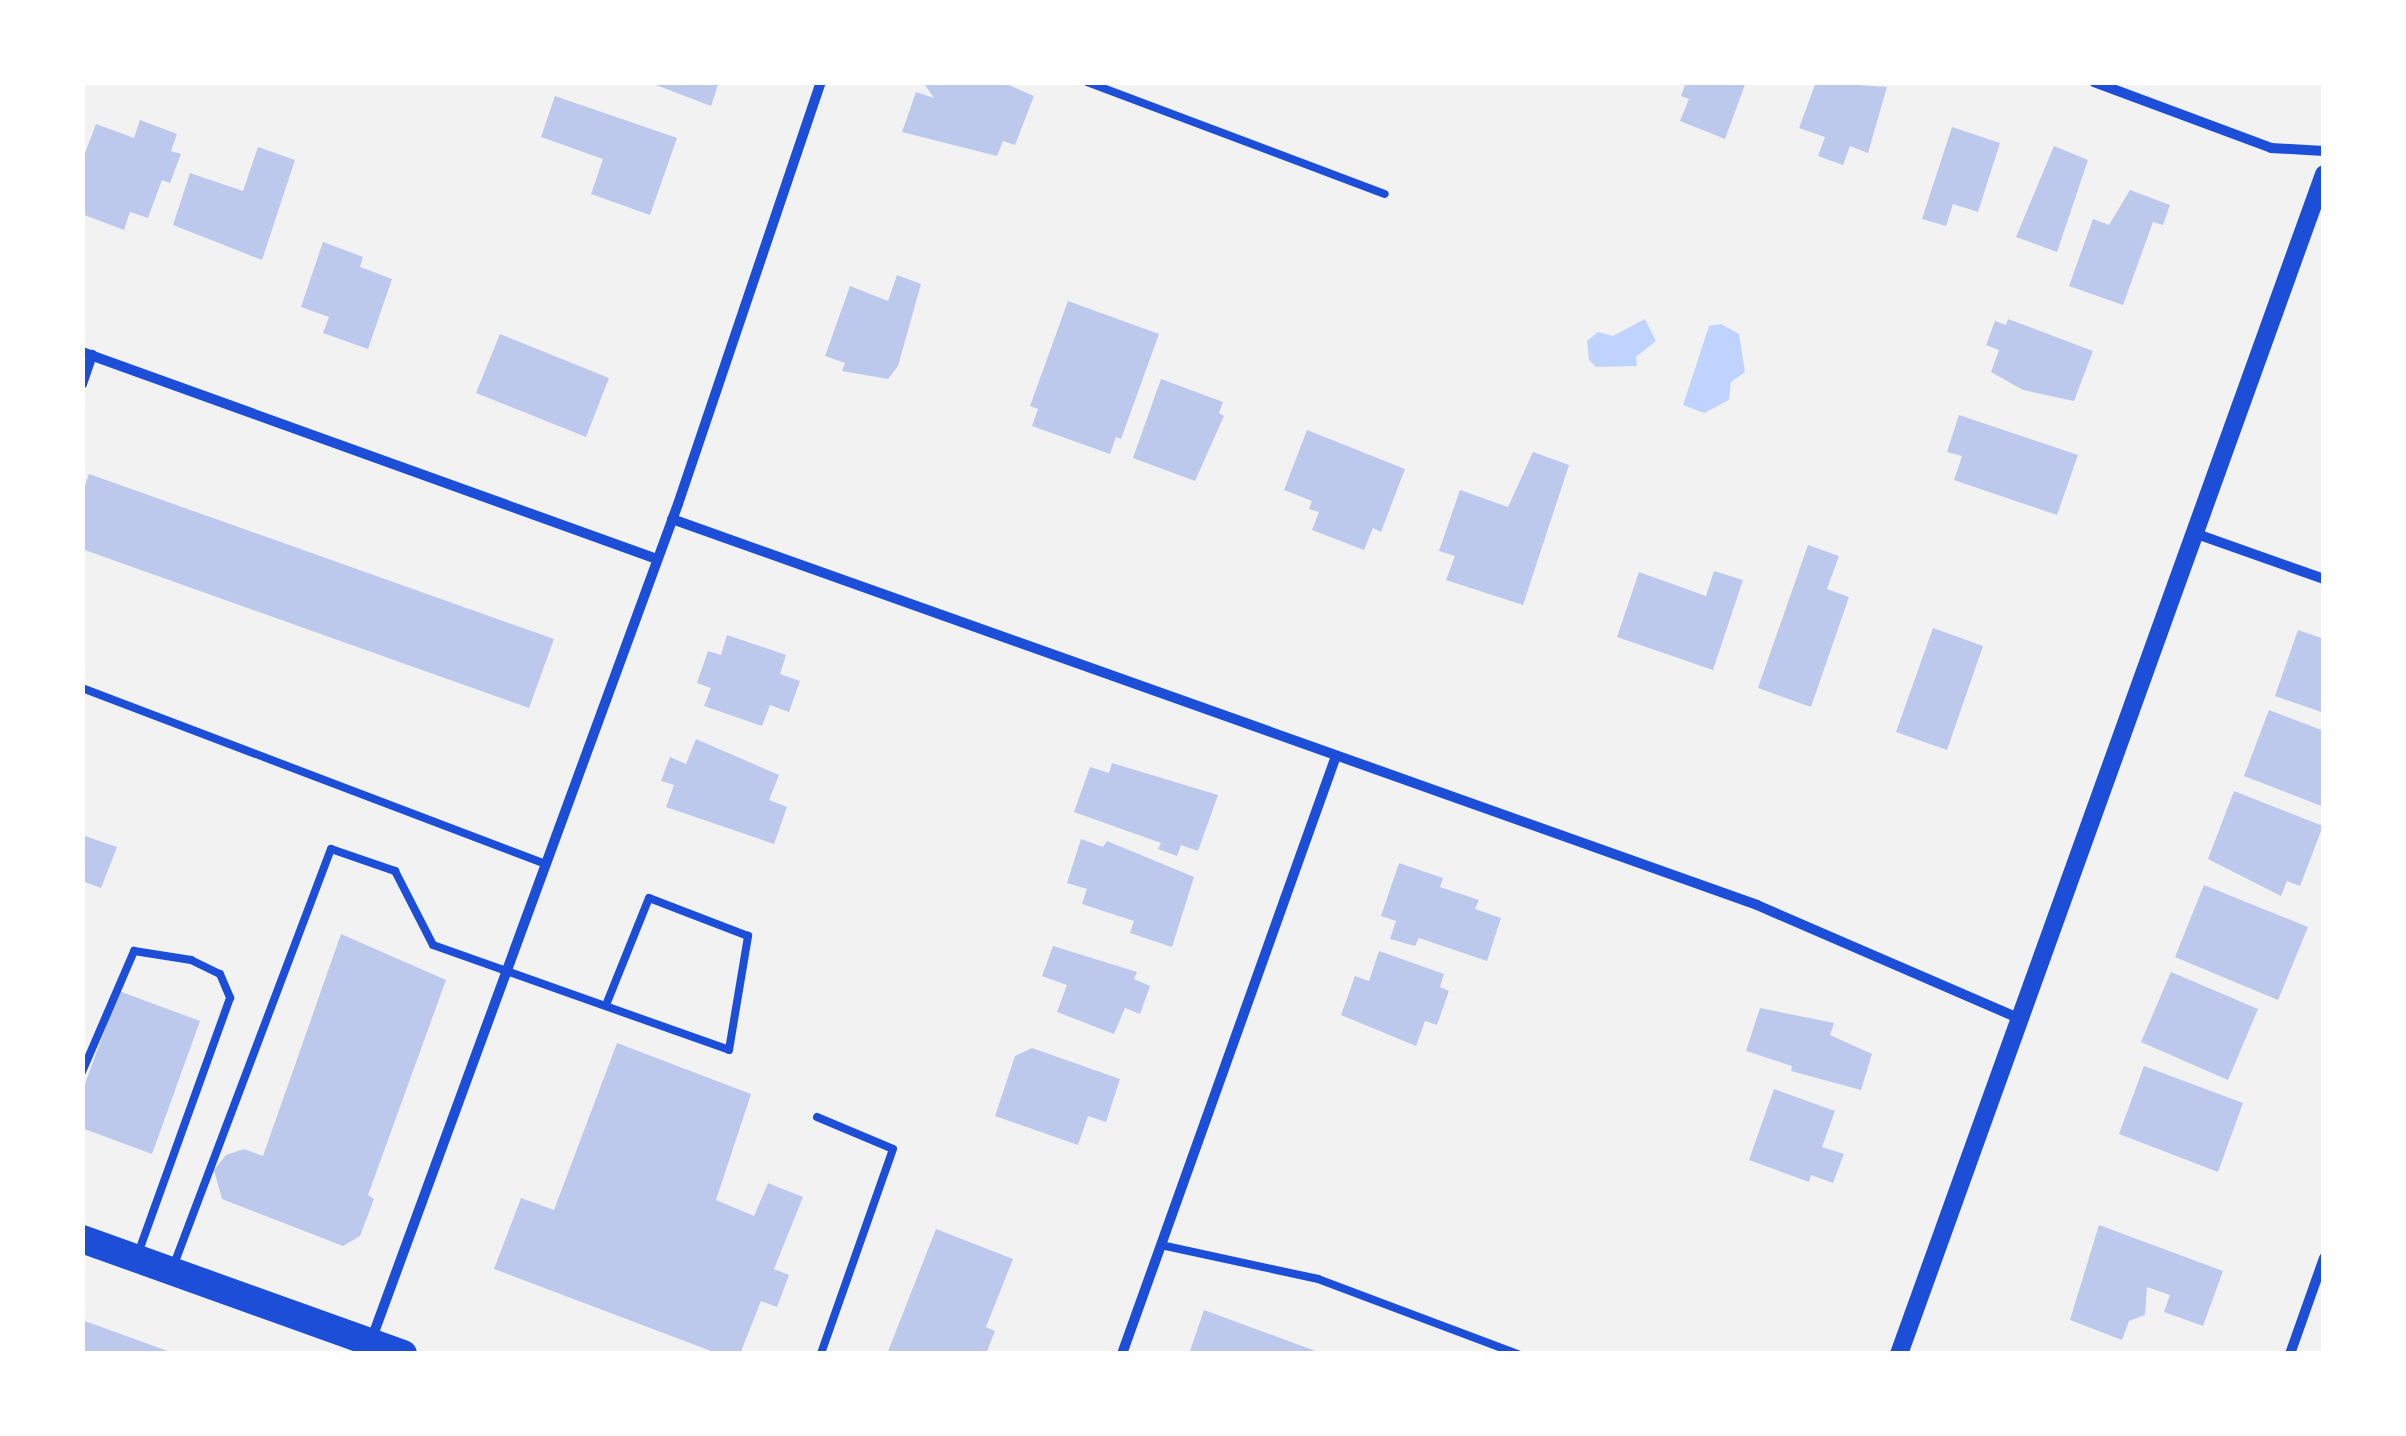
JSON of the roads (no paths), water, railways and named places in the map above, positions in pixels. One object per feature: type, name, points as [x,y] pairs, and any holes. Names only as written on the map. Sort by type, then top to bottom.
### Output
[{"type":"highway","points":[[82,1239],[369,1348],[403,1354]]},
{"type":"street","points":[[369,1348],[542,862],[654,558],[672,519],[821,82]]},
{"type":"street","points":[[2094,82],[2270,148],[2324,152]]},
{"type":"street","points":[[1899,1354],[2324,174]]},
{"type":"street","points":[[82,384],[87,354],[654,558]]},
{"type":"street","points":[[672,519],[1757,905],[2021,1019]]},
{"type":"street","points":[[2194,534],[2324,579]]},
{"type":"street","points":[[1122,1354],[1336,756]]},
{"type":"street","points":[[2290,1354],[2324,1258]]},
{"type":"lane","points":[[1087,82],[1385,194]]},
{"type":"lane","points":[[82,688],[542,862]]},
{"type":"lane","points":[[171,1271],[331,849],[395,871],[432,945],[505,967],[606,1005],[728,1050],[748,936],[649,898],[606,1005]]},
{"type":"lane","points":[[82,1072],[134,951],[191,960],[220,974],[230,998],[137,1258]]},
{"type":"lane","points":[[817,1117],[893,1149],[821,1354]]},
{"type":"lane","points":[[1161,1245],[1318,1280],[1518,1354]]},
{"type":"water","points":[[1645,319],[1656,341],[1636,357],[1637,366],[1596,367],[1589,360],[1587,341],[1598,332],[1613,336]]},
{"type":"water","points":[[1721,324],[1739,334],[1745,372],[1731,382],[1729,400],[1704,413],[1683,405],[1709,326]]}]
